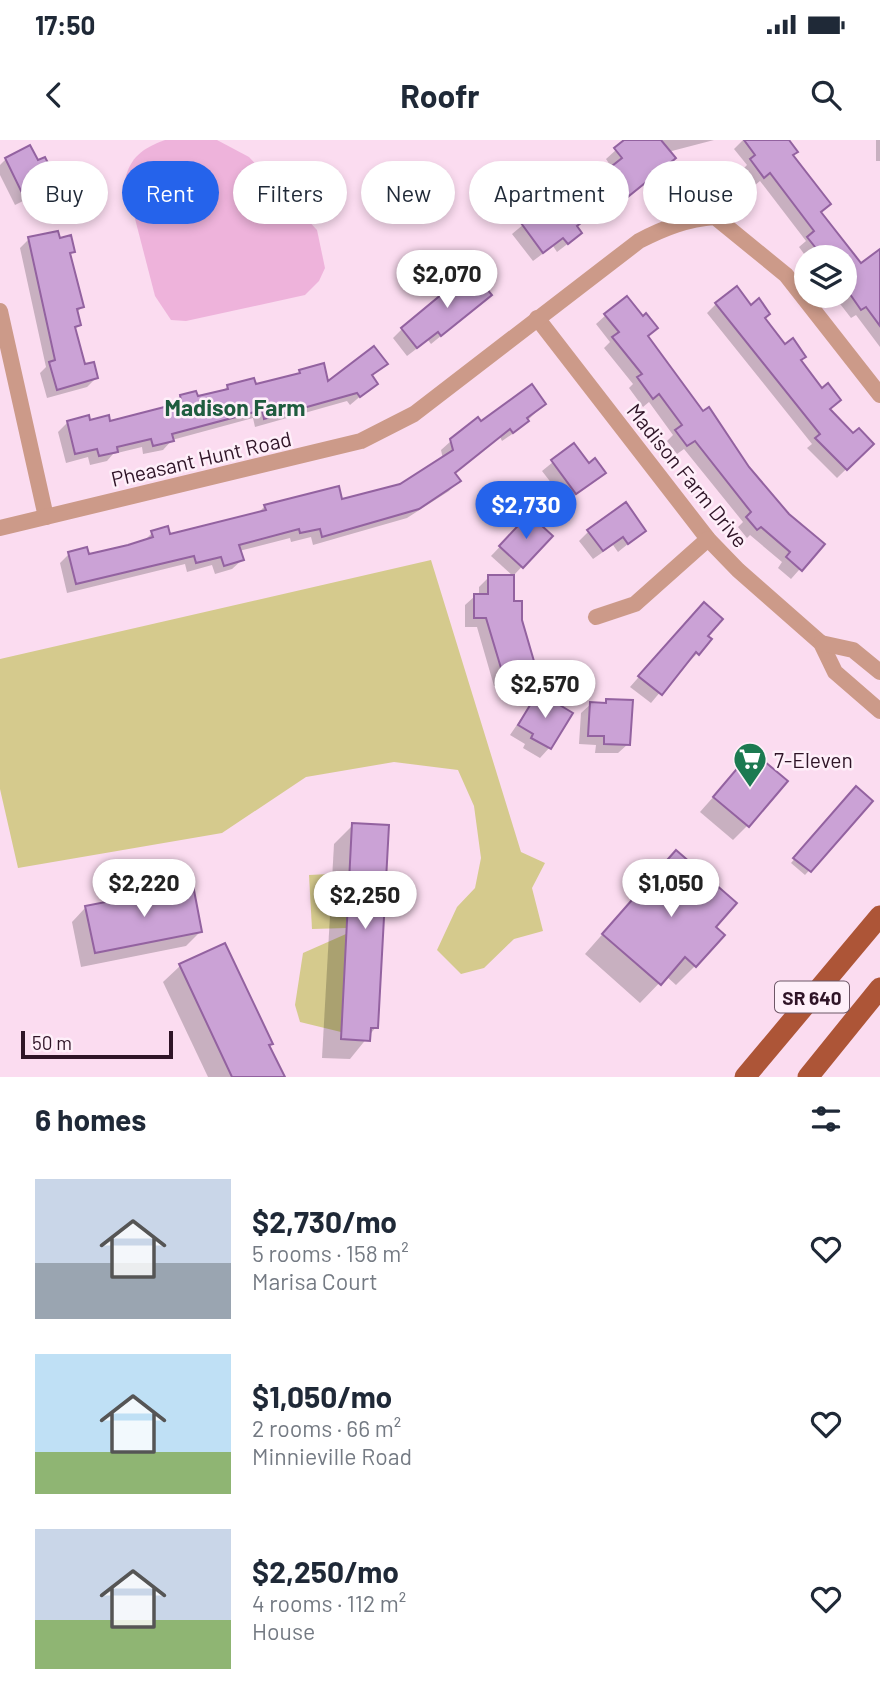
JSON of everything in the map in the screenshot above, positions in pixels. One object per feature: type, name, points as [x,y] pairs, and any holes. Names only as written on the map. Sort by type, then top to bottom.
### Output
[{"type":"main road","name":"SR 640","points":[[745,1077],[880,916]]},
{"type":"main road","name":"SR 640","points":[[807,1077],[880,988]]},
{"type":"street","name":"Pheasant Hunt Road","points":[[0,528],[361,441],[414,414],[639,241],[666,227],[694,219],[715,217],[786,275],[880,395]]},
{"type":"street","points":[[0,311],[46,517]]},
{"type":"street","name":"Madison Farm Drive","points":[[537,318],[708,539],[738,570],[821,643],[835,671],[880,711]]},
{"type":"street","points":[[596,617],[635,604],[708,539]]},
{"type":"street","name":"Madison Farm Drive","points":[[821,643],[853,650],[880,672]]},
{"type":"shaded area","points":[[165,140],[217,140],[249,157],[253,161],[233,161],[233,224],[311,224],[317,230],[325,268],[319,281],[305,295],[186,321],[171,320],[155,296],[136,224],[219,224],[219,161],[133,161],[150,146]]},
{"type":"shaded area","points":[[431,560],[521,852],[545,863],[532,888],[543,931],[514,939],[484,968],[461,974],[437,950],[457,907],[475,888],[481,858],[474,806],[458,770],[394,762],[306,777],[222,833],[18,868],[0,789],[0,659]]},
{"type":"shaded area","points":[[350,873],[347,928],[312,929],[309,875]]},
{"type":"shaded area","points":[[346,934],[341,1032],[300,1022],[295,1005],[303,953]]},
{"type":"building","points":[[624,140],[661,140],[676,158],[672,161],[643,161],[643,185],[629,196],[629,161],[618,161],[622,158],[614,148]]},
{"type":"building","points":[[744,140],[789,140],[798,152],[793,155],[831,204],[821,212],[847,245],[813,245],[807,237],[814,231],[770,173],[764,178],[757,168],[757,161],[750,159],[755,155]]},
{"type":"building","points":[[30,145],[38,160],[45,157],[47,161],[21,161],[21,191],[5,158]]},
{"type":"building","points":[[522,224],[580,224],[577,226],[582,233],[568,244],[563,238],[543,253]]},
{"type":"building","points":[[58,231],[60,238],[71,235],[75,252],[70,253],[84,307],[77,309],[81,325],[75,327],[85,364],[94,362],[98,378],[57,390],[49,362],[55,360],[28,237]]},
{"type":"building","points":[[880,249],[880,326],[866,307],[861,310],[857,304],[857,258],[861,263]]},
{"type":"building","points":[[471,270],[492,295],[441,336],[438,332],[417,348],[401,328]]},
{"type":"building","points":[[737,286],[751,305],[759,298],[770,314],[765,318],[785,344],[793,338],[806,357],[801,360],[822,388],[828,383],[841,400],[830,409],[853,433],[859,428],[874,444],[847,470],[815,438],[820,434],[715,303]]},
{"type":"building","points":[[627,296],[643,316],[646,313],[658,328],[648,336],[703,411],[709,407],[749,467],[789,514],[825,544],[802,571],[786,557],[790,552],[761,527],[757,530],[746,517],[751,512],[695,441],[687,446],[675,430],[682,425],[659,394],[653,399],[637,377],[642,374],[612,337],[619,332],[604,314]]},
{"type":"building","points":[[374,346],[388,364],[372,375],[378,384],[360,397],[357,393],[264,419],[262,410],[172,434],[174,441],[153,446],[151,439],[117,447],[118,452],[99,456],[97,449],[75,454],[67,421],[89,415],[90,420],[109,415],[110,421],[176,404],[181,401],[180,395],[196,391],[198,396],[228,389],[227,385],[254,378],[256,384],[300,373],[299,370],[324,363],[328,381]]},
{"type":"building","points":[[532,384],[546,404],[527,418],[529,421],[513,433],[510,429],[455,473],[461,481],[419,509],[322,537],[320,529],[300,533],[299,529],[239,545],[244,560],[224,566],[221,557],[196,563],[194,556],[76,584],[68,552],[87,547],[89,554],[128,545],[153,537],[151,531],[168,526],[170,534],[266,510],[264,505],[339,486],[342,499],[400,484],[453,450],[450,439],[478,417],[481,421]]},
{"type":"building","points":[[574,443],[589,463],[595,458],[606,473],[576,494],[551,460]]},
{"type":"building","points":[[626,502],[646,531],[628,544],[623,537],[603,551],[587,530]]},
{"type":"building","points":[[529,514],[553,536],[523,568],[499,546]]},
{"type":"building","points":[[488,575],[514,575],[514,601],[522,601],[522,620],[536,668],[504,678],[486,618],[474,618],[474,594],[488,594]]},
{"type":"building","points":[[704,602],[723,619],[708,636],[712,639],[699,655],[696,652],[662,695],[638,676]]},
{"type":"building","points":[[538,692],[573,713],[551,749],[531,738],[533,734],[518,725]]},
{"type":"building","points":[[606,699],[633,700],[630,745],[604,744],[604,736],[588,736],[590,702],[606,703]]},
{"type":"building","name":"7-Eleven","points":[[752,751],[788,781],[749,827],[713,797]]},
{"type":"building","name":"7-Eleven","points":[[856,786],[873,801],[811,872],[793,858]]},
{"type":"building","points":[[352,823],[389,825],[378,1028],[371,1028],[370,1041],[341,1039]]},
{"type":"building","points":[[676,850],[737,903],[716,927],[725,935],[696,967],[685,957],[661,985],[602,934]]},
{"type":"building","points":[[193,885],[202,932],[95,953],[85,906]]},
{"type":"building","points":[[225,943],[273,1044],[269,1045],[285,1077],[232,1077],[179,964]]},
{"type":"place","name":"7-Eleven","points":[[750,789]]},
{"type":"district","name":"Madison Farm","points":[[235,407]]}]
